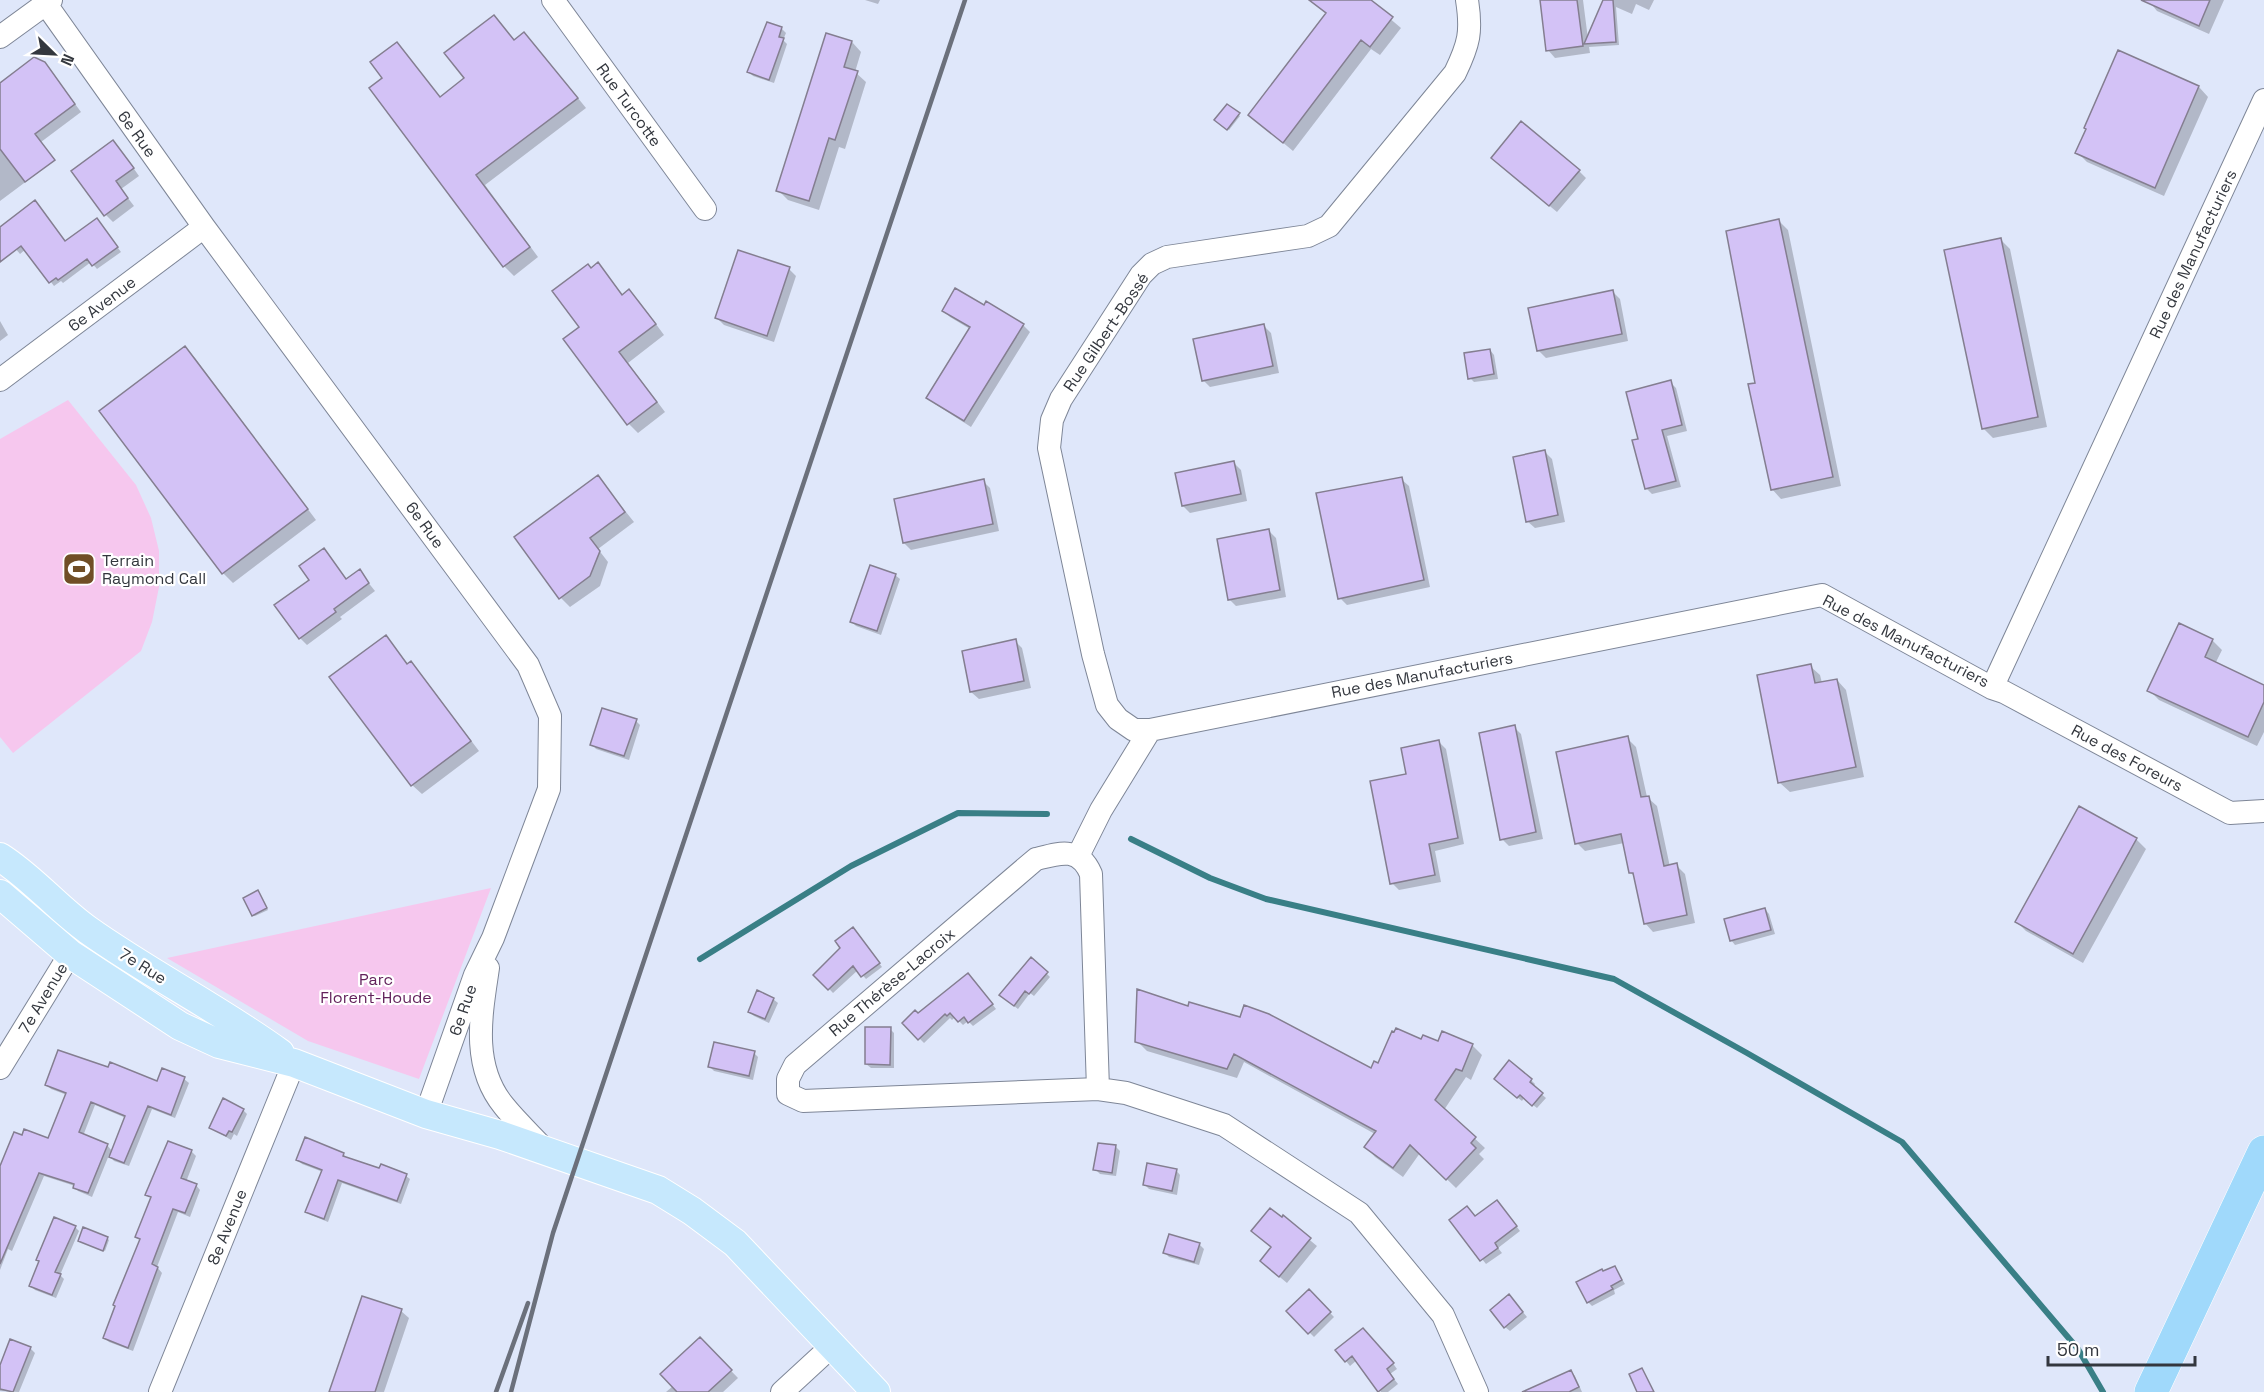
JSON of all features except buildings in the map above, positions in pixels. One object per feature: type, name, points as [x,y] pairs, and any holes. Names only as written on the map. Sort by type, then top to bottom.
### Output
[{"type":"highway","points":[[2151,1392],[2264,1152]]},
{"type":"main road","name":"7e Rue","points":[[0,857],[86,928],[139,964],[242,1026],[294,1063]]},
{"type":"main road","name":"7e Rue","points":[[0,894],[70,954],[180,1026],[219,1044],[294,1063],[426,1114],[500,1135],[658,1190],[692,1211],[735,1244],[876,1392]]},
{"type":"street","name":"Rue Turcotte","points":[[553,0],[705,209]]},
{"type":"street","name":"Rue Gilbert-Bossé","points":[[1107,705],[1049,448],[1052,420],[1061,399],[1141,276],[1152,264],[1167,257],[1308,236],[1329,226],[1455,73],[1468,48],[1470,21],[1467,0]]},
{"type":"street","points":[[0,37],[46,1]]},
{"type":"street","name":"6e Rue","points":[[46,1],[204,227],[528,665],[550,716],[549,789],[493,938],[475,975],[426,1114]]},
{"type":"street","name":"Rue des Manufacturiers","points":[[1107,705],[1118,719],[1134,730],[1150,730],[1822,595],[1992,688],[2264,100]]},
{"type":"street","name":"6e Avenue","points":[[0,380],[204,227]]},
{"type":"street","name":"Rue des Foreurs","points":[[1992,688],[2004,692],[2230,813],[2264,811]]},
{"type":"street","points":[[1098,1089],[1091,874],[1087,863],[1078,856],[1101,810],[1150,730]]},
{"type":"street","name":"Rue Thérèse-Lacroix","points":[[1078,856],[1063,852],[1036,859],[795,1065],[788,1079],[788,1094],[803,1101],[1098,1089],[1126,1093],[1224,1125],[1359,1213],[1443,1315],[1477,1392]]},
{"type":"street","name":"7e Avenue","points":[[0,1068],[86,928]]},
{"type":"street","points":[[493,938],[481,1012],[480,1045],[485,1072],[502,1104],[546,1151]]},
{"type":"street","name":"8e Avenue","points":[[160,1392],[294,1063]]},
{"type":"street","points":[[782,1392],[832,1346]]},
{"type":"green space","name":"Terrain Raymond Call","points":[[68,400],[136,485],[151,518],[159,551],[159,587],[152,622],[141,651],[13,753],[0,737],[0,439]]},
{"type":"green space","name":"Parc Florent-Houde","points":[[491,888],[419,1079],[308,1041],[167,958]]},
{"type":"waterway","points":[[700,959],[851,866],[958,813],[1047,814]]},
{"type":"waterway","points":[[1131,839],[1210,878],[1266,899],[1614,979],[1747,1053],[1902,1142],[2078,1349],[2103,1392]]},
{"type":"railway","points":[[511,1392],[553,1233],[965,0]]},
{"type":"railway","points":[[496,1392],[528,1303]]},
{"type":"place","name":"Terrain Raymond Call","points":[[79,569]]}]
